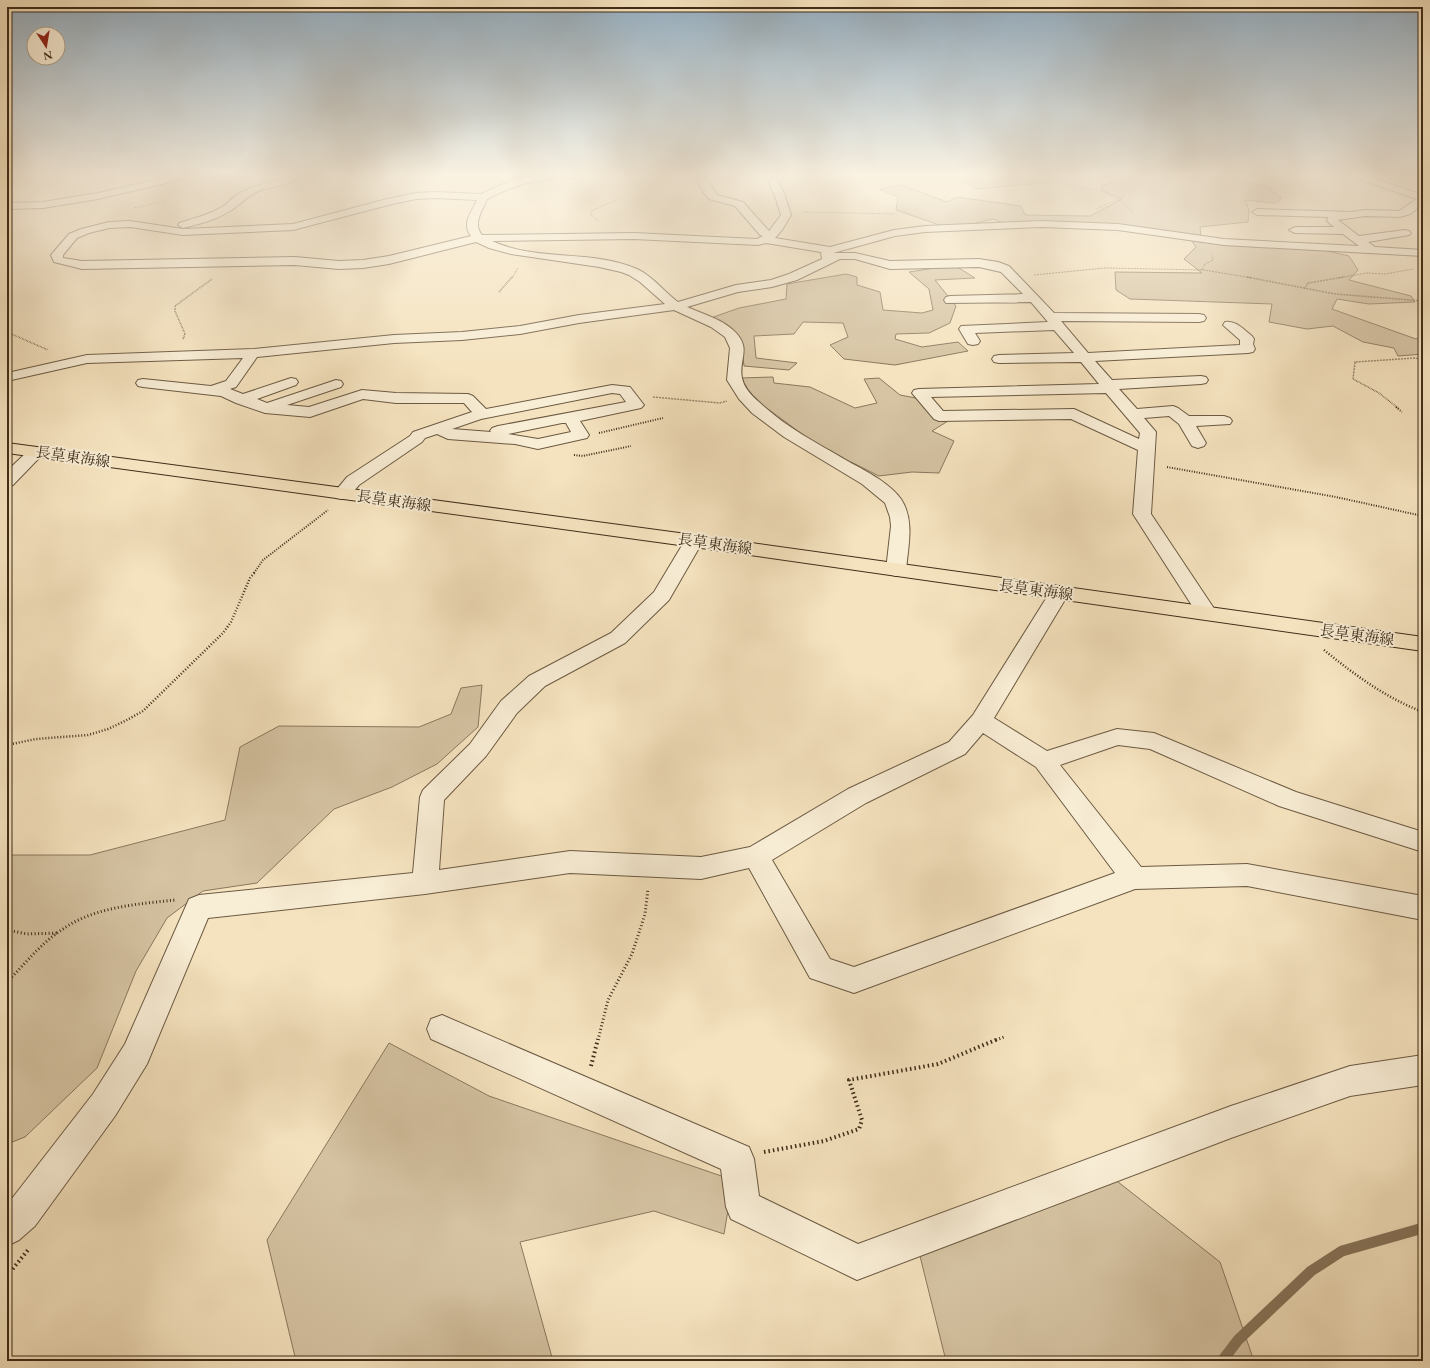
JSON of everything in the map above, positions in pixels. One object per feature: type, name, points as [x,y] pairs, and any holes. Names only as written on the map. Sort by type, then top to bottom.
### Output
[{"type":"main road","name":"長草東海線","points":[[7,448],[1423,644]]},
{"type":"street","points":[[71,238],[57,255],[58,260],[82,265],[295,261],[339,265],[363,264],[389,260],[476,238],[487,238]]},
{"type":"street","points":[[476,238],[484,243],[504,249],[620,267],[635,273],[677,306],[720,327],[734,340],[737,351],[734,377],[745,398],[779,426],[808,445],[868,480],[892,500],[900,518],[896,570]]},
{"type":"street","points":[[657,238],[758,242],[767,238]]},
{"type":"street","points":[[772,238],[838,256],[850,255],[890,266],[986,263],[1000,267],[1012,275],[1054,321],[1148,432],[1142,514],[1207,613]]},
{"type":"street","points":[[7,377],[87,358],[253,353],[394,339],[469,336],[520,330],[579,319],[677,306],[736,289],[786,279],[837,250],[873,238]]},
{"type":"street","points":[[1195,238],[1224,242],[1423,253]]},
{"type":"street","points":[[1307,240],[1348,240],[1351,238]]},
{"type":"street","points":[[1361,238],[1372,250]]},
{"type":"street","points":[[980,275],[1012,275]]},
{"type":"street","points":[[950,300],[1034,298]]},
{"type":"street","points":[[973,341],[966,329],[1054,321],[1199,318]]},
{"type":"street","points":[[999,359],[1085,357],[1248,349],[1246,344],[1247,339],[1230,325]]},
{"type":"street","points":[[231,384],[253,353]]},
{"type":"street","points":[[211,391],[256,376]]},
{"type":"street","points":[[1147,456],[1112,433],[1074,414],[939,416],[919,393],[1109,387],[1201,380]]},
{"type":"street","points":[[241,400],[291,382]]},
{"type":"street","points":[[143,383],[224,392],[241,400],[265,408],[310,412],[362,394],[396,398],[468,399],[483,414]]},
{"type":"street","points":[[265,408],[336,384]]},
{"type":"street","points":[[344,494],[353,481],[416,439],[419,435],[483,414],[612,389],[625,390],[636,405],[571,418],[562,418],[484,434],[483,436]]},
{"type":"street","points":[[1132,414],[1173,411],[1185,421],[1198,443]]},
{"type":"street","points":[[439,428],[448,434],[515,439],[538,444],[581,435],[571,418]]},
{"type":"street","points":[[1185,421],[1224,421]]},
{"type":"street","points":[[7,481],[36,452]]},
{"type":"street","points":[[425,883],[432,797],[478,750],[510,707],[537,681],[618,638],[662,596],[694,542]]},
{"type":"street","points":[[7,1228],[23,1214],[104,1105],[136,1054],[199,907],[425,883],[570,862],[701,868],[756,856],[857,796],[957,748],[981,721],[1059,593]]},
{"type":"street","points":[[981,721],[1044,761],[1134,878]]},
{"type":"street","points":[[1044,761],[1117,737],[1154,741],[1288,799],[1423,842]]},
{"type":"street","points":[[756,856],[820,969],[854,980],[1134,878],[1246,875],[1423,908]]},
{"type":"street","points":[[442,1029],[737,1159],[743,1207],[857,1262],[1231,1122],[1350,1081],[1423,1070]]},
{"type":"path","points":[[499,292],[515,274],[519,266],[532,254]]},
{"type":"path","points":[[164,356],[184,337],[185,334],[175,311],[178,303],[240,262]]},
{"type":"path","points":[[1012,275],[1105,268],[1204,270],[1305,288],[1374,298],[1423,301]]},
{"type":"path","points":[[1305,288],[1308,283],[1326,279],[1367,273],[1385,274],[1417,268]]},
{"type":"path","points":[[7,332],[47,350],[87,358]]},
{"type":"path","points":[[1402,412],[1380,393],[1354,379],[1355,362],[1415,358],[1423,360]]},
{"type":"path","points":[[630,398],[641,396],[720,403],[745,398]]},
{"type":"path","points":[[581,435],[589,435],[663,418]]},
{"type":"path","points":[[1147,456],[1418,515]]},
{"type":"path","points":[[7,745],[36,739],[88,734],[108,729],[143,711],[223,633],[231,622],[250,578],[263,560],[337,504],[344,494]]},
{"type":"path","points":[[1314,628],[1319,646],[1343,666],[1376,690],[1411,708],[1423,712]]},
{"type":"path","points":[[587,1093],[591,1066],[608,1000],[632,954],[645,914],[652,865]]},
{"type":"path","points":[[7,982],[58,933],[71,924],[84,918],[153,902],[197,897],[199,907]]},
{"type":"path","points":[[7,930],[27,934],[58,933]]},
{"type":"path","points":[[737,1159],[750,1154],[790,1148],[847,1135],[859,1129],[862,1120],[849,1080],[938,1064],[1004,1036]]},
{"type":"shaded area","points":[[1191,240],[1319,249],[1349,256],[1358,270],[1349,280],[1411,296],[1415,302],[1369,304],[1337,299],[1332,309],[1416,339],[1423,335],[1423,354],[1398,356],[1394,348],[1363,342],[1333,326],[1307,329],[1269,322],[1272,304],[1130,299],[1116,290],[1115,272],[1202,273],[1184,259],[1196,247]]},
{"type":"shaded area","points":[[954,265],[975,278],[935,280],[956,306],[950,323],[929,333],[896,334],[895,339],[922,347],[958,342],[968,351],[895,365],[844,359],[830,345],[848,337],[843,323],[803,322],[794,334],[754,336],[756,358],[797,363],[789,370],[744,366],[741,341],[708,319],[739,308],[786,299],[787,284],[846,274],[857,277],[857,285],[880,292],[883,310],[922,313],[933,310],[929,289],[909,272]]},
{"type":"shaded area","points":[[773,377],[774,383],[810,387],[855,408],[877,403],[864,379],[879,378],[900,395],[916,398],[934,417],[948,421],[932,431],[954,441],[939,473],[912,472],[879,476],[817,445],[753,398],[740,378]]},
{"type":"shaded area","points":[[482,685],[478,727],[437,764],[392,787],[334,809],[257,883],[203,891],[167,918],[136,971],[97,1068],[25,1137],[7,1144],[7,855],[90,855],[225,820],[240,747],[279,726],[419,727],[451,714],[461,688]]},
{"type":"shaded area","points":[[389,1043],[489,1096],[733,1180],[724,1234],[654,1211],[520,1242],[553,1361],[296,1361],[267,1240]]},
{"type":"shaded area","points":[[1113,1178],[1220,1262],[1254,1361],[946,1361],[919,1252]]},
{"type":"waterway","points":[[1222,1361],[1238,1340],[1311,1271],[1342,1251],[1423,1228]]}]
